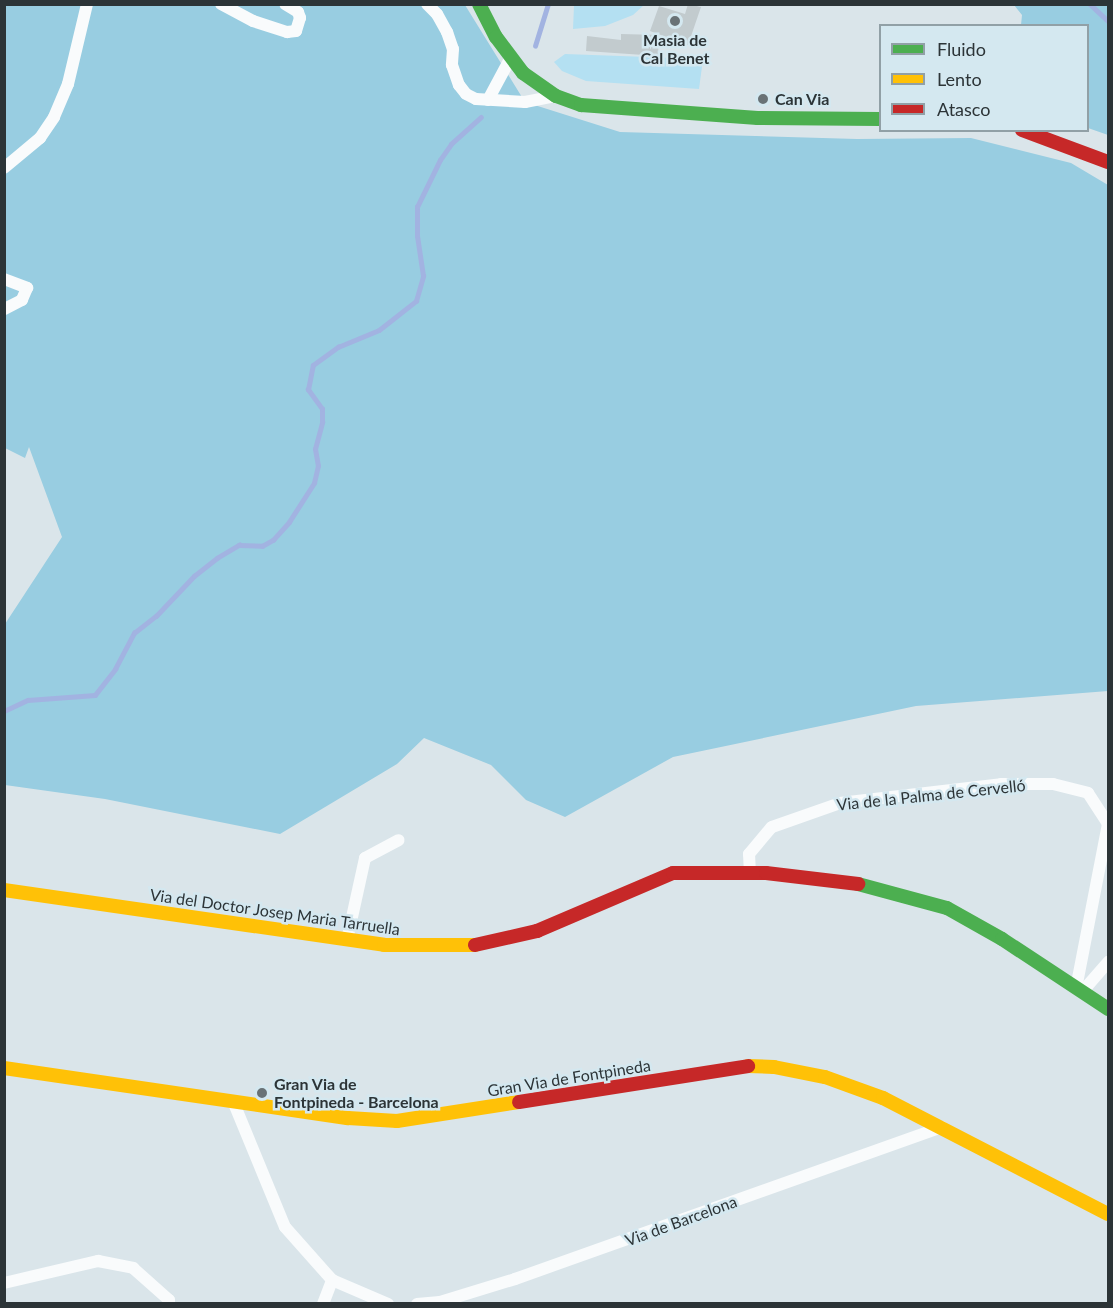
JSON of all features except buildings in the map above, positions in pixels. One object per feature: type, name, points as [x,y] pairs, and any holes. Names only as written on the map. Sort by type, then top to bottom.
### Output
[{"type":"street","points":[[4,168],[33,145],[54,117],[68,84],[87,4]]},
{"type":"street","points":[[221,4],[253,21],[287,32],[296,31],[300,18],[298,12],[285,4]]},
{"type":"street","points":[[427,4],[437,14],[447,32],[453,49],[452,65],[459,85],[466,94],[476,99],[525,102],[556,96]]},
{"type":"street","points":[[479,4],[510,59],[537,85],[556,96],[581,105],[614,109],[800,119],[879,119]]},
{"type":"street","points":[[488,100],[510,59]]},
{"type":"street","points":[[1028,132],[1083,150],[1108,162]]},
{"type":"street","points":[[4,279],[27,288],[22,300],[4,309]]},
{"type":"street","name":"Via de la Palma de Cervelló","points":[[750,873],[749,854],[772,827],[840,803],[1001,784],[1053,784],[1088,793],[1108,824],[1079,990]]},
{"type":"street","points":[[348,940],[365,858],[399,840]]},
{"type":"street","name":"Via del Doctor Josep Maria Tarruella","points":[[4,890],[384,945],[466,947],[537,931],[673,873],[750,873],[856,884],[947,908],[1002,939],[1108,1009]]},
{"type":"street","points":[[1079,990],[1108,962]]},
{"type":"street","name":"Gran Via de Fontpineda","points":[[4,1068],[348,1118],[397,1121],[747,1066],[798,1071],[855,1085],[942,1126],[1108,1214]]},
{"type":"street","points":[[232,1101],[285,1227],[332,1280],[388,1304]]},
{"type":"street","name":"Via de Barcelona","points":[[417,1304],[440,1302],[514,1279],[942,1126]]},
{"type":"street","points":[[4,1283],[98,1260],[133,1268],[171,1302]]},
{"type":"street","points":[[323,1304],[332,1280]]},
{"type":"shaded area","points":[[574,4],[644,5],[633,15],[605,26],[573,29]]},
{"type":"shaded area","points":[[5,5],[465,5],[525,102],[620,132],[857,139],[971,138],[1071,163],[1108,185],[1108,691],[916,706],[673,757],[565,817],[526,800],[491,765],[424,738],[397,764],[280,834],[105,799],[5,785],[5,624],[62,537],[29,447],[25,458],[5,448]]},
{"type":"shaded area","points":[[1014,5],[1108,5],[1108,135],[1089,128],[1089,24],[1021,24],[1022,15]]},
{"type":"shaded area","points":[[565,54],[703,59],[699,89],[586,81],[562,71],[554,62]]},
{"type":"waterway","points":[[535,46],[548,4]]},
{"type":"waterway","points":[[1090,4],[1108,21]]},
{"type":"waterway","points":[[4,711],[28,700],[95,695],[115,669],[134,633],[156,616],[194,576],[239,545],[262,546],[273,540],[289,522],[314,483],[318,466],[315,449],[322,422],[322,409],[308,390],[313,365],[338,347],[379,330],[416,301],[423,276],[417,236],[417,207],[440,160],[451,144],[481,117]]},
{"type":"traffic: fast","points":[[479,4],[496,37],[523,73],[556,96],[581,105],[758,118],[879,119]]},
{"type":"traffic: fast","points":[[858,884],[947,908],[1002,939],[1108,1009]]},
{"type":"traffic: slow","points":[[4,890],[384,945],[475,945]]},
{"type":"traffic: slow","points":[[748,1066],[774,1067],[825,1077],[883,1098],[1108,1214]]},
{"type":"traffic: slow","points":[[4,1068],[348,1118],[397,1121],[519,1102]]},
{"type":"traffic: jam","points":[[1027,132],[1108,162]]},
{"type":"traffic: jam","points":[[475,945],[537,931],[673,873],[766,873],[858,884]]},
{"type":"traffic: jam","points":[[519,1102],[748,1066]]},
{"type":"place","name":"Masia de Cal Benet","points":[[675,21]]},
{"type":"place","name":"Can Via","points":[[763,99]]},
{"type":"place","name":"Gran Via de Fontpineda - Barcelona","points":[[262,1093]]}]
